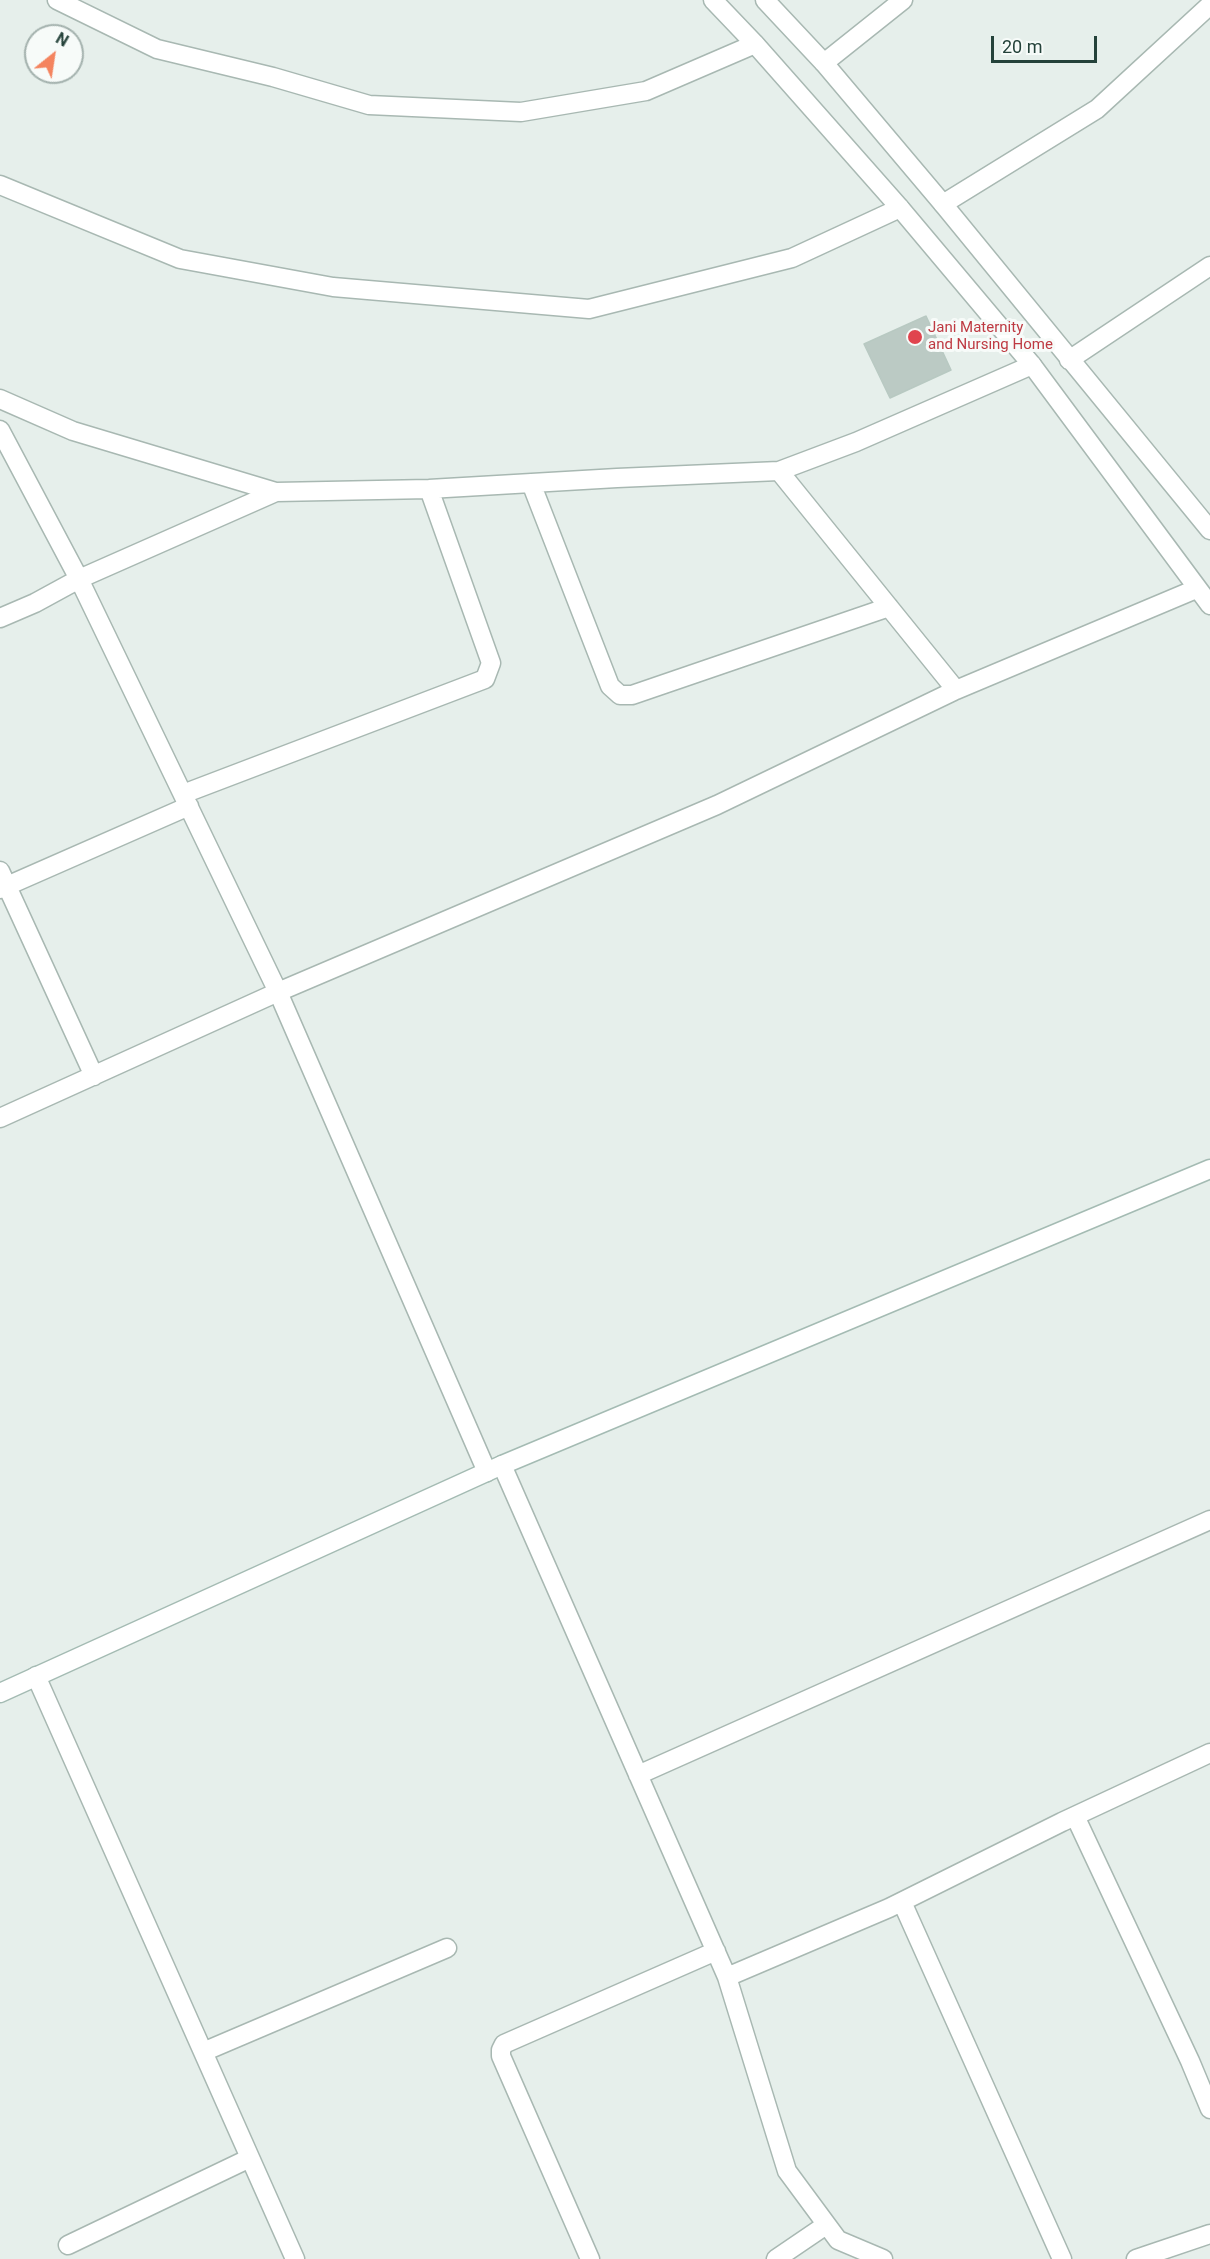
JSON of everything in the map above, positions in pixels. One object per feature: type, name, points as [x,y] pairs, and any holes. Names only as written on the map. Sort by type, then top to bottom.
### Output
[{"type":"street","points":[[57,0],[157,49],[273,77],[369,105],[521,112],[646,90],[755,44]]},
{"type":"street","points":[[713,0],[755,44],[900,208],[1032,365],[1210,605]]},
{"type":"street","points":[[765,0],[824,63],[943,204],[1210,530]]},
{"type":"street","points":[[824,63],[903,0]]},
{"type":"street","points":[[943,204],[1097,109],[1210,6]]},
{"type":"street","points":[[0,185],[180,259],[333,287],[589,309],[792,258],[900,208]]},
{"type":"street","points":[[1069,360],[1210,266]]},
{"type":"street","points":[[0,399],[73,431],[276,492],[429,489],[779,471],[856,442],[1032,365]]},
{"type":"street","points":[[0,430],[79,579],[278,992],[494,1469],[638,1775],[727,1977],[787,2171],[838,2240],[880,2258]]},
{"type":"street","points":[[779,471],[956,690]]},
{"type":"street","points":[[531,483],[610,686],[620,695],[632,695],[889,607]]},
{"type":"street","points":[[94,1076],[2,882],[186,800],[485,679],[490,663],[429,489]]},
{"type":"street","points":[[0,618],[35,603],[79,579],[276,492]]},
{"type":"street","points":[[0,1118],[278,992],[717,806],[956,690],[1196,589]]},
{"type":"street","points":[[0,1693],[494,1469],[1210,1169]]},
{"type":"street","points":[[638,1775],[1210,1520]]},
{"type":"street","points":[[36,1676],[295,2259]]},
{"type":"street","points":[[727,1977],[902,1902],[1075,1816],[1210,1753]]},
{"type":"street","points":[[1075,1816],[1190,2061],[1210,2109]]},
{"type":"street","points":[[902,1902],[1062,2259]]},
{"type":"street","points":[[203,2052],[447,1948]]},
{"type":"street","points":[[590,2259],[501,2056],[501,2050],[504,2044],[716,1951]]},
{"type":"street","points":[[68,2245],[250,2158]]},
{"type":"street","points":[[776,2259],[826,2225]]},
{"type":"street","points":[[1136,2259],[1210,2234]]},
{"type":"building","points":[[926,316],[951,370],[890,398],[864,344]]},
{"type":"place","name":"Jani Maternity and Nursing Home","points":[[915,337]]}]
